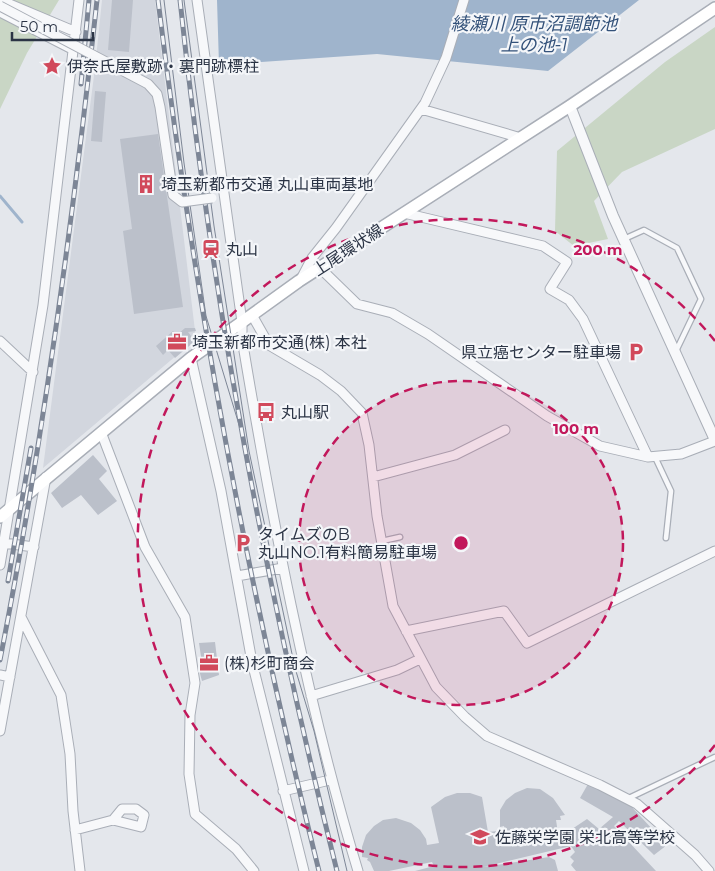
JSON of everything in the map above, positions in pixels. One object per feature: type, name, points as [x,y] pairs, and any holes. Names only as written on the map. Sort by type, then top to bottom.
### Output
[{"type":"main road","name":"上尾環状線","points":[[5,514],[46,477],[191,358],[252,314],[570,106],[715,8]]},
{"type":"street","points":[[0,0],[76,32]]},
{"type":"street","points":[[0,558],[4,543],[5,514],[33,372],[79,0]]},
{"type":"street","points":[[197,0],[222,197],[242,322],[242,339],[283,568],[330,780],[358,871]]},
{"type":"street","points":[[300,281],[312,258],[336,228],[421,109],[446,58],[464,0]]},
{"type":"street","points":[[0,6],[148,84],[159,100],[173,195],[182,202],[222,197]]},
{"type":"street","points":[[0,12],[74,50]]},
{"type":"street","points":[[320,268],[357,304],[392,313],[428,334],[547,416],[600,446],[651,457],[681,454],[715,441],[624,239],[570,106]]},
{"type":"street","points":[[421,109],[521,138]]},
{"type":"street","points":[[404,213],[543,246],[567,262],[550,289],[569,300],[583,319],[651,457]]},
{"type":"street","points":[[252,314],[270,344],[320,375],[341,391],[362,414],[369,445],[393,606],[436,686],[487,736],[627,799],[665,827],[709,871]]},
{"type":"street","points":[[0,341],[33,372]]},
{"type":"street","points":[[191,358],[221,491],[252,662],[304,871]]},
{"type":"street","points":[[373,477],[455,455],[505,430]]},
{"type":"street","points":[[101,432],[145,547],[185,617],[196,683],[190,715],[190,774],[195,814],[236,849],[254,871]]},
{"type":"street","points":[[0,731],[46,477]]},
{"type":"street","points":[[4,543],[34,547]]},
{"type":"street","points":[[406,631],[504,611],[527,643],[715,551]]},
{"type":"street","points":[[237,576],[283,568]]},
{"type":"street","points":[[21,617],[61,695],[70,754],[80,871]]},
{"type":"street","points":[[311,696],[397,670],[420,659]]},
{"type":"street","points":[[0,675],[10,677]]},
{"type":"street","points":[[283,791],[330,780]]},
{"type":"street","points":[[75,830],[113,820]]},
{"type":"lane","points":[[624,239],[644,230],[677,248],[701,299],[676,352]]},
{"type":"lane","points":[[651,457],[671,490],[666,538]]},
{"type":"lane","points":[[382,541],[400,537]]},
{"type":"lane","points":[[627,799],[715,757]]},
{"type":"shaded area","points":[[102,0],[155,0],[196,339],[43,468],[95,68]]},
{"type":"green space","points":[[0,0],[59,0],[27,53],[0,109]]},
{"type":"green space","points":[[715,27],[715,129],[622,172],[594,201],[608,239],[574,246],[555,231],[557,151],[665,62]]},
{"type":"water","name":"綾瀬川 原市沼調節池 上の池-1","points":[[217,0],[639,0],[548,71],[377,54],[219,65]]},
{"type":"building","points":[[112,0],[133,0],[129,52],[108,50]]},
{"type":"building","points":[[95,91],[106,92],[102,142],[91,141]]},
{"type":"building","name":"埼玉新都市交通 丸山車両基地","points":[[158,134],[183,307],[134,314],[123,231],[132,229],[120,139]]},
{"type":"building","points":[[185,328],[195,328],[196,331],[188,332],[195,341],[175,358],[168,350],[163,355],[156,346],[173,331],[177,335]]},
{"type":"building","points":[[93,455],[107,471],[99,479],[117,501],[98,515],[81,495],[62,508],[51,493]]},
{"type":"building","points":[[215,642],[219,675],[202,681],[199,670],[203,670],[199,643]]},
{"type":"building","points":[[588,784],[629,804],[667,845],[654,855],[619,821],[614,826],[656,871],[576,871],[571,865],[574,861],[570,857],[575,852],[571,846],[483,867],[549,857],[555,860],[558,871],[415,871],[434,866],[432,862],[389,871],[374,871],[367,860],[368,858],[362,857],[362,847],[366,835],[383,820],[396,818],[411,823],[420,830],[426,839],[427,845],[439,843],[431,807],[445,797],[457,793],[470,793],[482,797],[488,832],[498,831],[498,833],[505,832],[504,826],[500,827],[500,810],[506,800],[515,793],[527,788],[540,789],[553,798],[565,815],[560,816],[561,820],[556,820],[558,833],[519,843],[520,847],[570,835],[572,829],[587,819],[599,829],[613,817],[580,798]]},
{"type":"waterway","points":[[0,196],[22,222]]},
{"type":"tram line","points":[[164,0],[184,163],[206,316],[240,428]]},
{"type":"tram line","points":[[184,0],[214,226],[249,451],[295,668],[314,731],[347,871]]},
{"type":"railway","points":[[81,84],[89,0]]},
{"type":"railway","points":[[0,660],[30,496],[56,331],[78,166],[97,0]]},
{"type":"railway","points":[[158,0],[188,220],[225,438],[269,655],[319,871]]},
{"type":"railway","points":[[180,0],[207,220],[243,438],[286,656],[337,871]]},
{"type":"railway","points":[[8,581],[31,448]]},
{"type":"place","name":"伊奈氏屋敷跡・裏門跡標柱","points":[[52,66]]},
{"type":"place","name":"埼玉新都市交通 丸山車両基地","points":[[146,184]]},
{"type":"place","name":"丸山","points":[[211,249]]},
{"type":"place","name":"埼玉新都市交通(株) 本社","points":[[177,342]]},
{"type":"place","name":"県立癌センター駐車場","points":[[636,352]]},
{"type":"place","name":"丸山駅","points":[[266,412]]},
{"type":"place","name":"タイムズのB 丸山NO.1有料簡易駐車場","points":[[243,543]]},
{"type":"place","name":"(株)杉町商会","points":[[209,663]]},
{"type":"place","name":"佐藤栄学園 栄北高等学校","points":[[480,837]]}]
